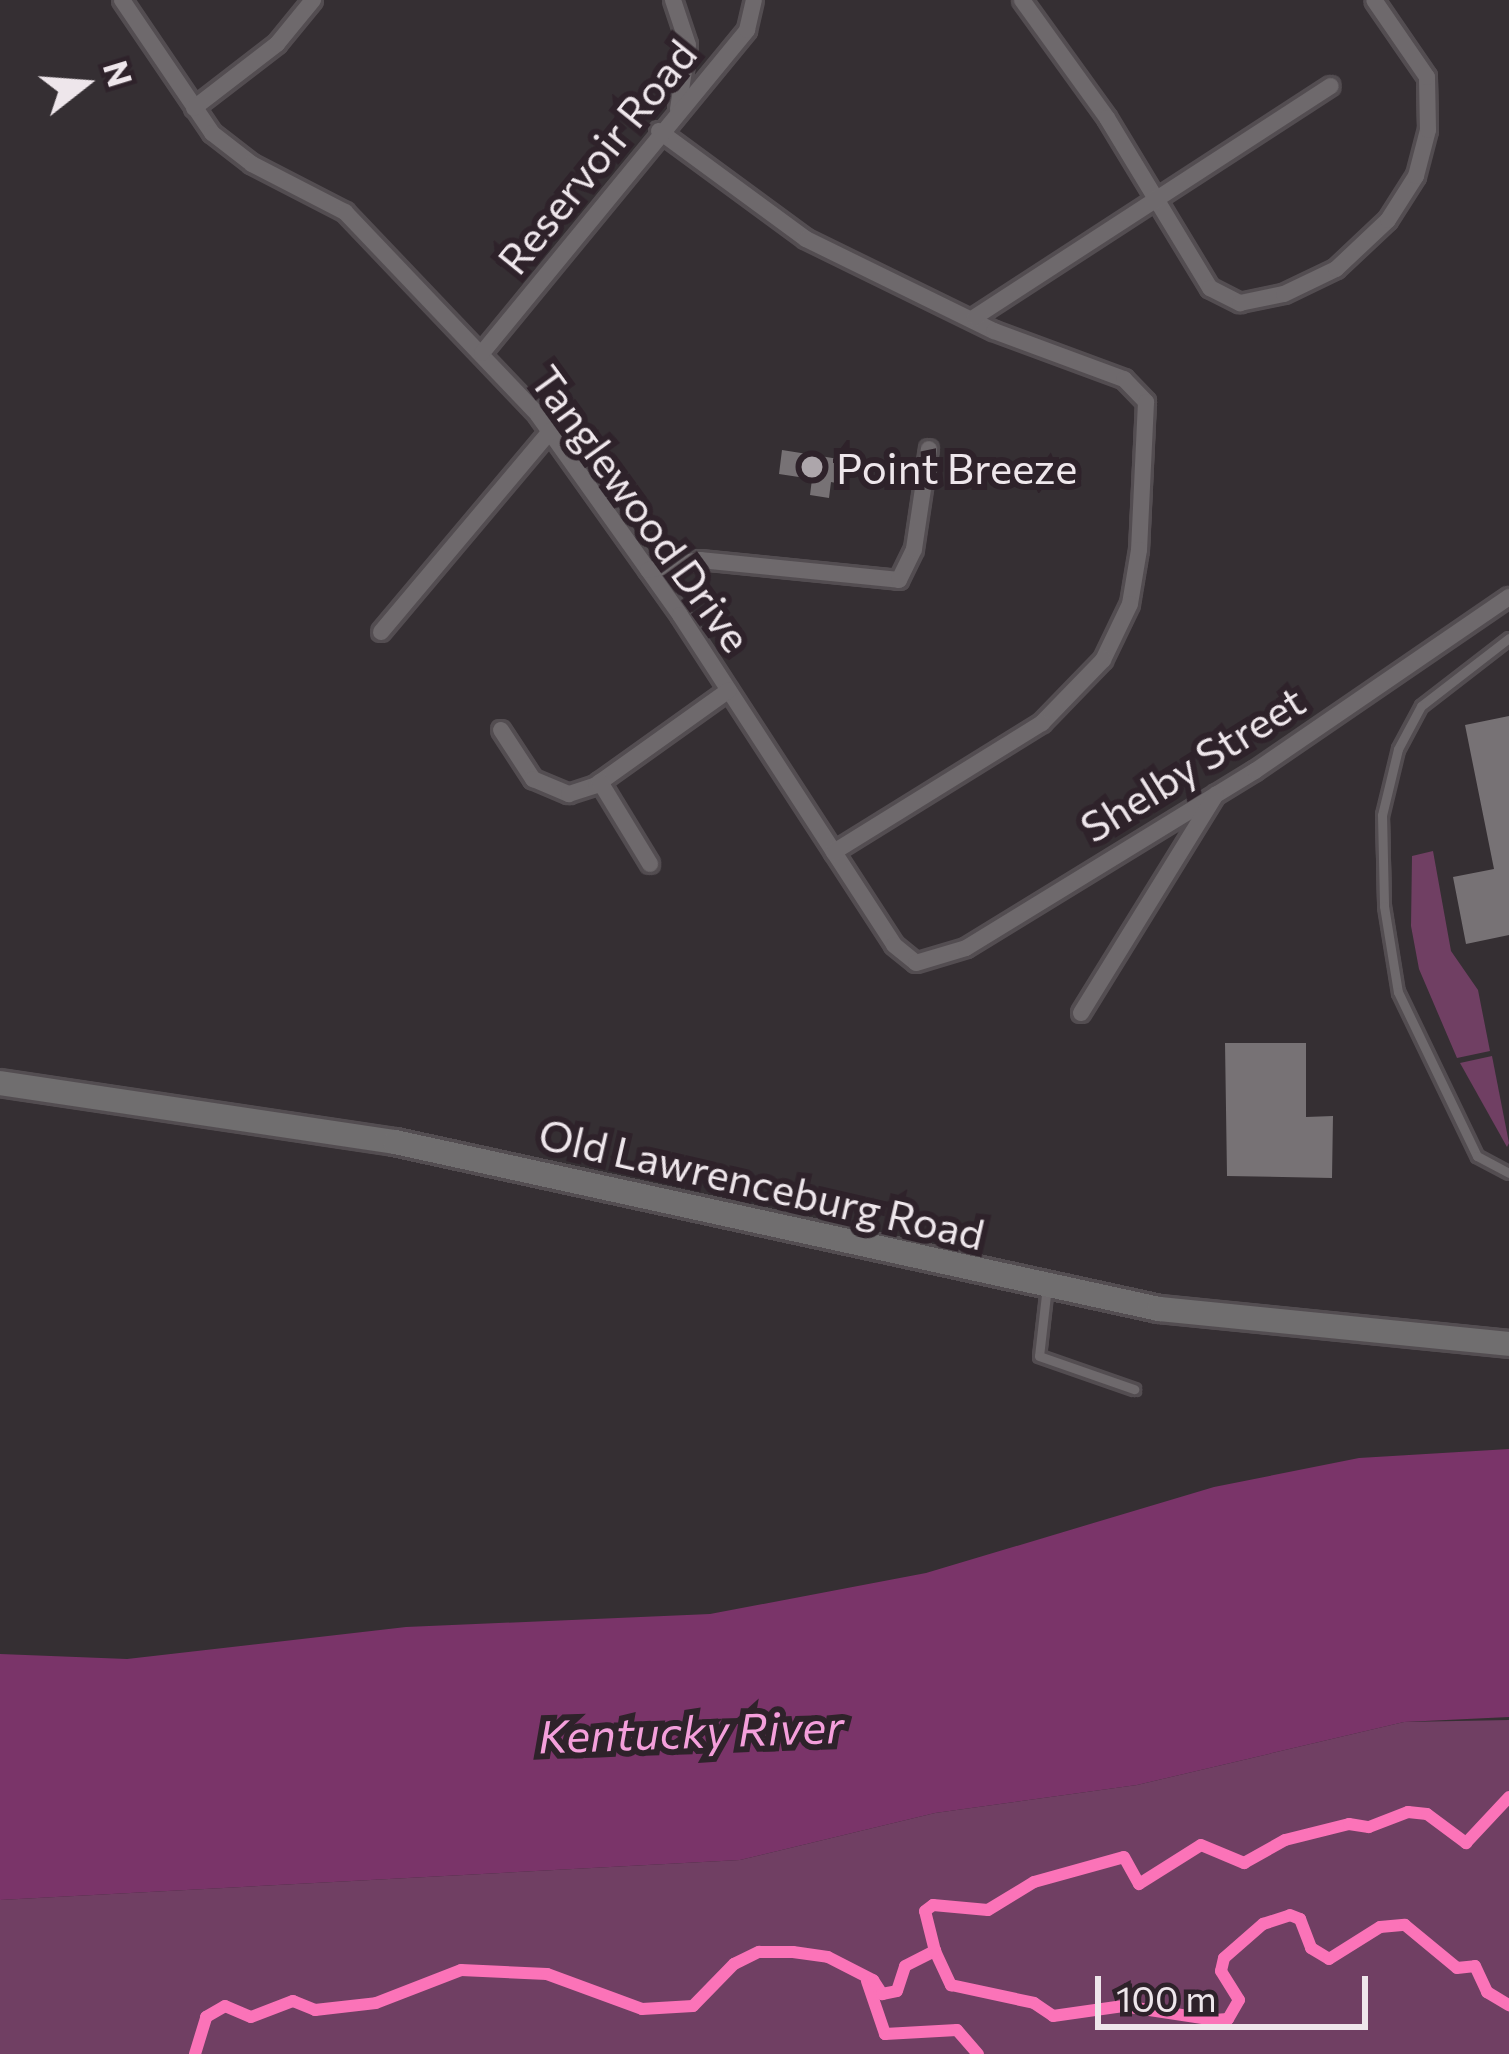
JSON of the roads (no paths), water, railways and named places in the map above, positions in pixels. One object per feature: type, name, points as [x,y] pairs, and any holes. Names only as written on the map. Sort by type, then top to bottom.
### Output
[{"type":"main road","name":"Old Lawrenceburg Road","points":[[0,1083],[395,1142],[1159,1309],[1509,1344]]},
{"type":"street","name":"Tanglewood Drive","points":[[122,0],[194,108],[230,150],[345,212],[482,353],[550,431],[729,690],[904,956]]},
{"type":"street","points":[[194,108],[277,44],[313,0]]},
{"type":"street","points":[[673,0],[688,45],[677,110]]},
{"type":"street","name":"Reservoir Road","points":[[482,353],[659,131],[747,30],[754,0]]},
{"type":"street","points":[[1022,0],[1107,118],[1154,201],[1217,295],[1254,303],[1302,288],[1349,259],[1416,176],[1428,130],[1427,77],[1375,0]]},
{"type":"street","points":[[975,317],[1330,86]]},
{"type":"street","points":[[659,131],[806,239],[1142,392],[1148,429],[1130,604],[1103,660],[1059,710],[834,852]]},
{"type":"street","points":[[381,632],[550,431]]},
{"type":"street","points":[[648,570],[700,560],[899,580],[914,549],[929,449]]},
{"type":"street","name":"Shelby Street","points":[[904,956],[928,964],[966,948],[1216,793],[1509,597]]},
{"type":"street","points":[[501,730],[543,787],[569,794],[600,782],[729,690]]},
{"type":"street","points":[[600,782],[650,864]]},
{"type":"street","points":[[1081,1013],[1216,793]]},
{"type":"lane","points":[[1509,638],[1421,706],[1398,749],[1382,815],[1391,964],[1415,1034],[1477,1156],[1509,1173]]},
{"type":"lane","points":[[1047,1286],[1039,1356],[1134,1389]]},
{"type":"water","name":"Kentucky River","points":[[1509,1449],[1509,1717],[1404,1722],[1137,1785],[935,1813],[740,1860],[0,1900],[0,1654],[127,1659],[406,1627],[710,1614],[926,1573],[1214,1487],[1359,1458]]},
{"type":"place","name":"Point Breeze","points":[[812,467]]}]
